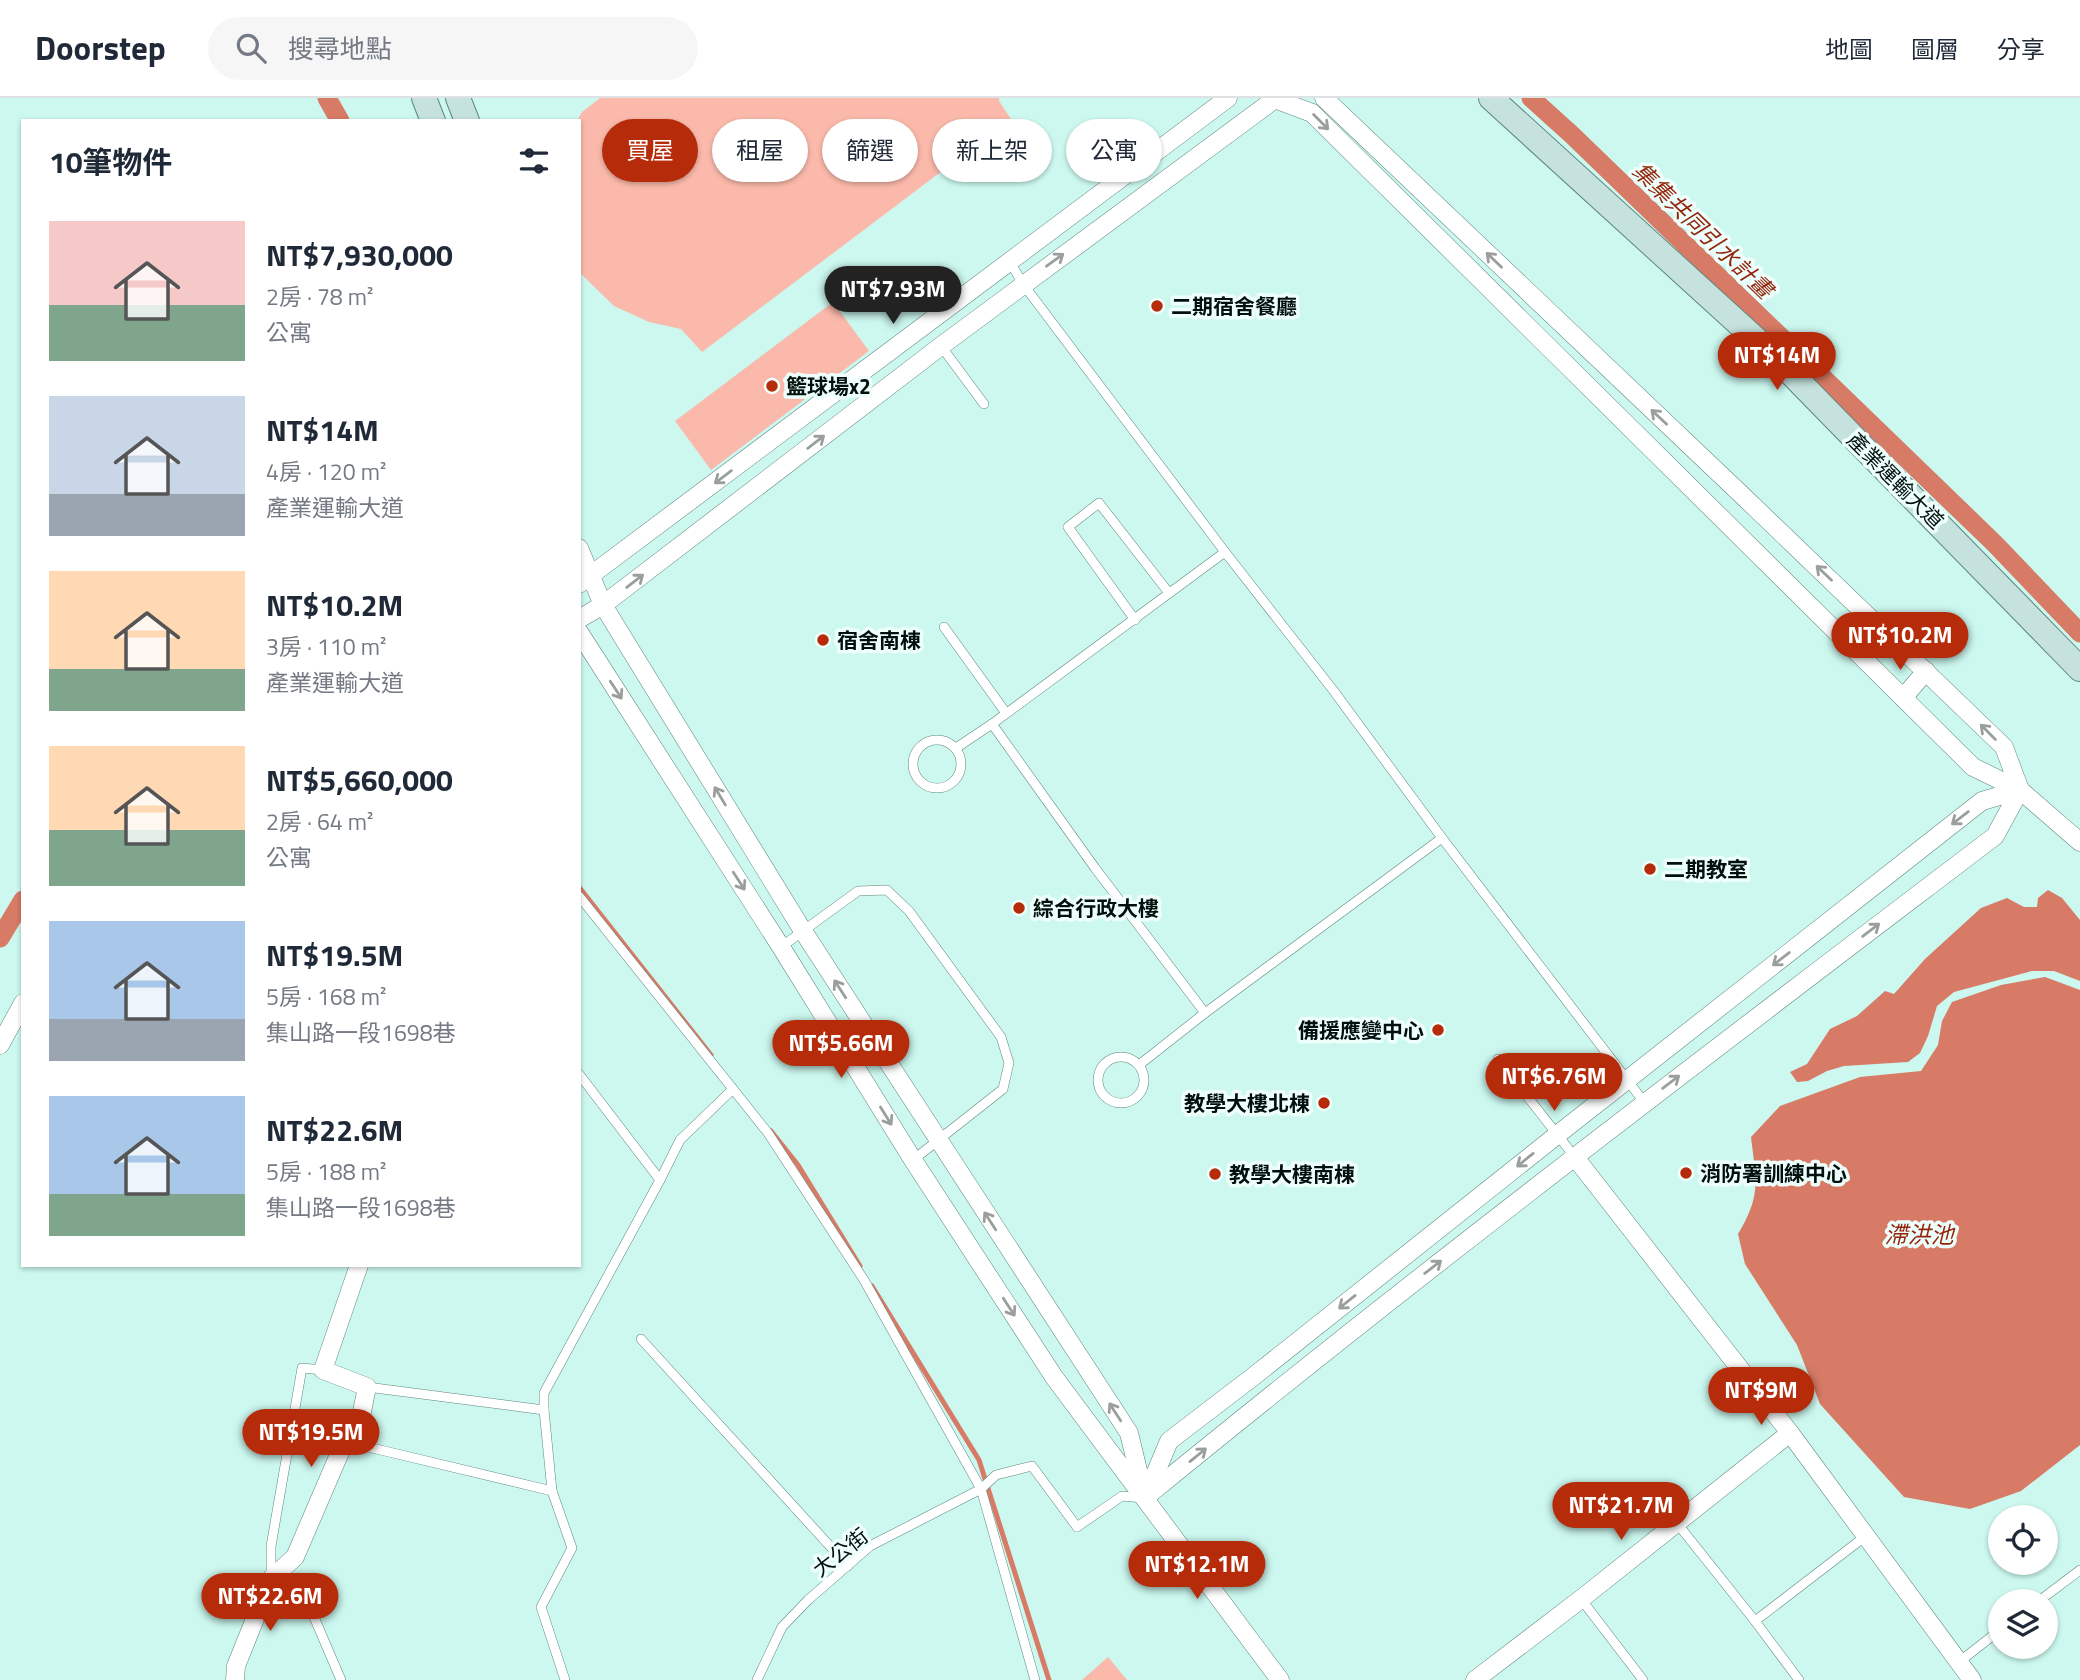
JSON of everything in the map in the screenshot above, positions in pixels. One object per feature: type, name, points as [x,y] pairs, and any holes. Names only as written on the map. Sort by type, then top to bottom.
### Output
[{"type":"street","points":[[424,98],[432,119]]},
{"type":"street","points":[[458,98],[466,119]]},
{"type":"street","points":[[584,580],[1228,98]]},
{"type":"street","points":[[1145,1498],[1269,1396],[1574,1156],[1995,835],[2020,790],[2004,747],[1324,98]]},
{"type":"street","name":"產業運輸大道","points":[[1491,98],[1772,354],[2080,669]]},
{"type":"street","points":[[581,618],[603,605],[1023,284],[1275,99],[1312,113],[1973,767],[2020,790],[2080,842]]},
{"type":"street","points":[[1584,382],[1600,361]]},
{"type":"street","points":[[1726,522],[1745,498]]},
{"type":"street","points":[[581,561],[584,580],[603,605],[803,931],[1129,1433],[1145,1498]]},
{"type":"street","points":[[581,635],[781,947],[913,1160],[1054,1377],[1280,1680]]},
{"type":"street","points":[[1903,698],[1926,670]]},
{"type":"street","points":[[1145,1498],[1169,1441],[1982,801],[2020,790]]},
{"type":"street","points":[[0,1045],[21,1007]]},
{"type":"street","points":[[1574,1156],[1790,1433],[1972,1680]]},
{"type":"street","points":[[235,1680],[236,1666],[271,1579],[295,1557],[344,1443],[356,1441],[367,1387],[323,1370],[358,1267]]},
{"type":"street","points":[[1475,1680],[1581,1600],[1676,1521],[1790,1433]]},
{"type":"lane","points":[[1010,262],[1023,284],[1225,552],[1333,690],[1442,838],[1644,1102]]},
{"type":"lane","points":[[941,346],[984,404]]},
{"type":"lane","points":[[1135,620],[1068,527],[1099,503],[1169,593]]},
{"type":"lane","points":[[956,748],[1225,552]]},
{"type":"lane","points":[[944,627],[1006,713]]},
{"type":"lane","points":[[992,724],[1095,868],[1206,1013]]},
{"type":"lane","points":[[944,739],[956,748],[962,766],[956,781],[940,789],[923,785],[914,771],[915,754],[926,741],[944,739]]},
{"type":"lane","points":[[1139,1065],[1442,838]]},
{"type":"lane","points":[[781,947],[858,891],[887,890],[909,912],[1002,1037],[1009,1063],[1003,1089],[913,1160]]},
{"type":"lane","points":[[581,899],[768,1133],[864,1280],[981,1489],[1035,1680]]},
{"type":"lane","points":[[1128,1057],[1139,1065],[1144,1082],[1137,1097],[1122,1103],[1107,1099],[1098,1085],[1100,1069],[1111,1058],[1128,1057]]},
{"type":"lane","points":[[1498,1059],[1574,1156]]},
{"type":"lane","points":[[581,1077],[660,1180]]},
{"type":"lane","points":[[565,1680],[541,1606],[572,1548],[552,1491],[544,1393],[680,1140],[733,1089]]},
{"type":"lane","points":[[641,1339],[848,1566]]},
{"type":"lane","points":[[323,1370],[302,1368],[271,1545],[271,1579],[311,1610],[341,1680]]},
{"type":"lane","points":[[367,1387],[544,1410]]},
{"type":"lane","points":[[356,1441],[368,1447],[552,1491]]},
{"type":"lane","name":"大公街","points":[[757,1680],[782,1627],[808,1600],[870,1546],[981,1489],[996,1475],[1032,1466],[1077,1527],[1122,1496],[1145,1498]]},
{"type":"lane","points":[[1676,1521],[1799,1680]]},
{"type":"lane","points":[[1755,1621],[1867,1535]]},
{"type":"lane","points":[[2055,1589],[2080,1570]]},
{"type":"lane","points":[[1581,1600],[1643,1680]]},
{"type":"lane","points":[[1959,1662],[1988,1639]]},
{"type":"shaded area","points":[[600,98],[999,98],[1011,119],[932,119],[932,179],[702,352],[681,329],[649,322],[614,306],[581,274],[581,119],[578,119],[582,112]]},
{"type":"shaded area","name":"籃球場x2","points":[[833,302],[869,351],[711,470],[675,421]]},
{"type":"shaded area","points":[[1108,1657],[1127,1680],[1082,1680]]},
{"type":"water","points":[[2048,890],[2062,898],[2080,920],[2080,981],[2054,971],[2032,971],[1954,992],[1937,1006],[1920,1053],[1908,1062],[1844,1066],[1808,1081],[1797,1082],[1790,1072],[1807,1064],[1830,1029],[1857,1016],[1885,991],[1894,994],[1925,959],[1981,908],[2007,898],[2024,907],[2037,907],[2038,898]]},
{"type":"water","name":"滯洪池","points":[[2045,977],[2080,990],[2080,1445],[2021,1491],[1970,1509],[1904,1497],[1820,1404],[1797,1345],[1745,1264],[1738,1234],[1754,1197],[1751,1137],[1780,1106],[1860,1077],[1921,1071],[1938,1045],[1942,1021],[1952,1002],[2001,985]]},
{"type":"waterway","points":[[327,98],[339,119]]},
{"type":"waterway","name":"集集共同引水計畫","points":[[1531,98],[1995,544],[2080,633]]},
{"type":"waterway","points":[[581,890],[711,1055]]},
{"type":"waterway","points":[[0,938],[21,903]]},
{"type":"waterway","points":[[771,1131],[798,1165],[860,1266]]},
{"type":"waterway","points":[[872,1286],[979,1460],[1049,1680]]},
{"type":"place","name":"二期宿舍餐廳","points":[[1157,306]]},
{"type":"place","name":"籃球場x2","points":[[772,386]]},
{"type":"place","name":"宿舍南棟","points":[[823,640]]},
{"type":"place","name":"二期教室","points":[[1650,869]]},
{"type":"place","name":"綜合行政大樓","points":[[1019,908]]},
{"type":"place","name":"備援應變中心","points":[[1438,1030]]},
{"type":"place","name":"教學大樓北棟","points":[[1324,1103]]},
{"type":"place","name":"消防署訓練中心","points":[[1686,1173]]},
{"type":"place","name":"教學大樓南棟","points":[[1215,1174]]}]
